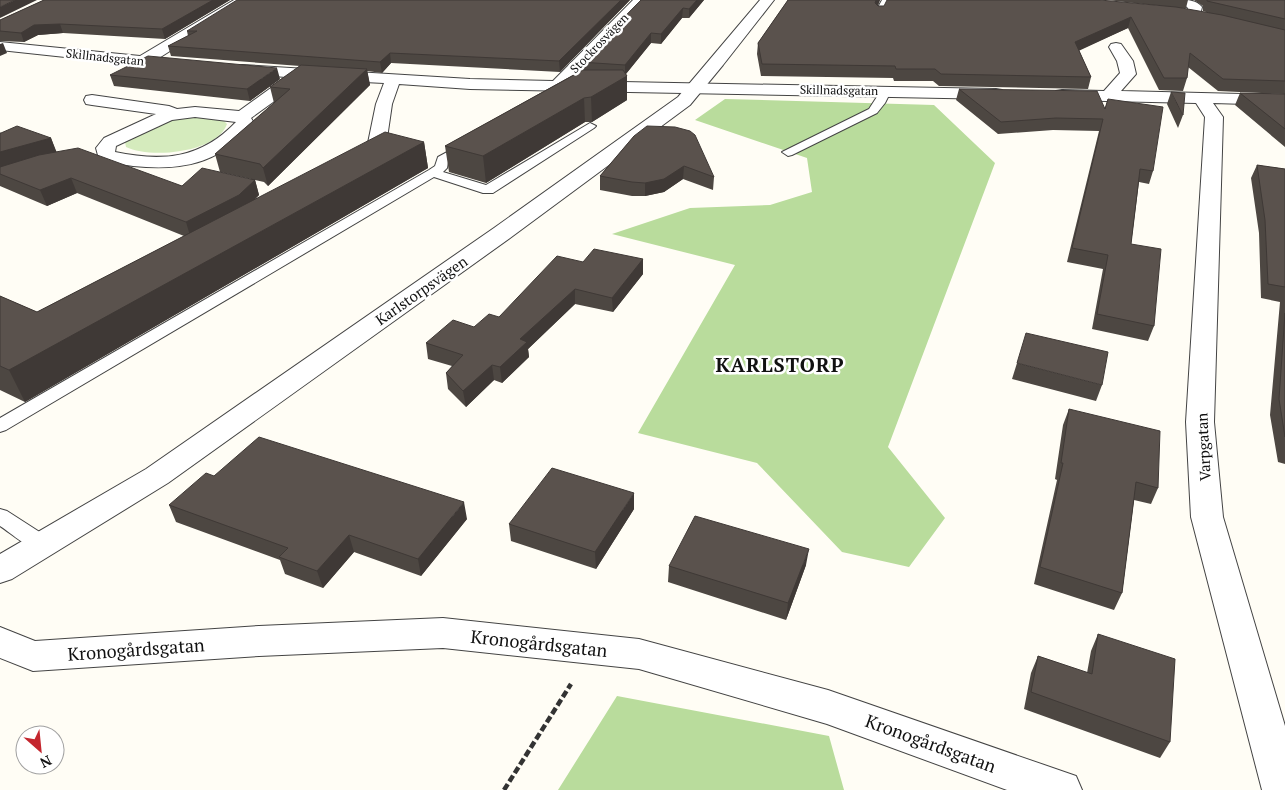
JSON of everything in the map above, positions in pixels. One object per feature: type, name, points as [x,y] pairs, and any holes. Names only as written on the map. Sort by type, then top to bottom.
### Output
[{"type":"street","points":[[144,60],[243,0]]},
{"type":"street","name":"Stockrosvägen","points":[[558,85],[640,0]]},
{"type":"street","name":"Karlstorpsvägen","points":[[0,570],[44,545],[181,459],[502,233],[684,101],[718,62],[767,0]]},
{"type":"street","points":[[1186,0],[1195,7],[1196,12],[1187,14],[1210,19]]},
{"type":"street","name":"Skillnadsgatan","points":[[0,46],[190,65]]},
{"type":"street","points":[[1108,96],[1128,74],[1125,61],[1116,47]]},
{"type":"street","name":"Skillnadsgatan","points":[[228,69],[300,75],[470,84],[1012,94]]},
{"type":"street","points":[[242,117],[245,123],[237,132],[206,151],[178,162],[112,158],[97,152],[105,148],[110,142],[155,120],[172,114],[195,112],[242,117],[300,75]]},
{"type":"street","points":[[337,172],[382,146],[384,104],[393,80]]},
{"type":"street","points":[[1051,95],[1285,100]]},
{"type":"street","name":"Varpgatan","points":[[1201,98],[1214,117],[1200,422],[1207,517],[1284,790]]},
{"type":"street","points":[[92,100],[169,111],[172,114]]},
{"type":"street","points":[[178,162],[198,174]]},
{"type":"street","name":"Kronogårdsgatan","points":[[0,642],[33,656],[259,641],[443,633],[639,654],[828,707],[1061,790]]},
{"type":"lane","points":[[879,13],[886,0]]},
{"type":"lane","points":[[540,101],[558,85]]},
{"type":"lane","points":[[788,152],[874,111],[886,92]]},
{"type":"lane","points":[[433,173],[488,190],[590,126]]},
{"type":"lane","points":[[0,426],[433,173],[441,168],[438,159],[475,140]]},
{"type":"lane","points":[[0,516],[44,545]]},
{"type":"path","points":[[504,790],[593,649]]},
{"type":"green space","points":[[725,99],[934,105],[995,163],[888,447],[945,518],[909,567],[842,552],[757,463],[638,433],[735,265],[612,234],[690,208],[770,205],[812,192],[807,158],[695,120]]},
{"type":"green space","points":[[191,116],[223,120],[227,124],[221,134],[210,142],[182,151],[150,153],[126,147],[125,142],[168,119]]},
{"type":"green space","points":[[617,696],[829,736],[844,790],[558,790]]},
{"type":"building","points":[[0,0],[15,0],[0,7]]},
{"type":"building","points":[[44,0],[213,0],[162,29],[60,24],[34,25],[21,33],[0,31],[0,20]]},
{"type":"building","points":[[237,0],[621,0],[559,61],[390,53],[380,62],[168,46],[197,31],[187,31]]},
{"type":"building","points":[[641,0],[697,0],[689,9],[683,8],[661,34],[651,33],[625,65],[580,62]]},
{"type":"building","points":[[788,0],[876,0],[875,3],[878,6],[884,6],[887,0],[1100,0],[1176,7],[1222,15],[1285,30],[1285,81],[1223,79],[1190,53],[1187,78],[1164,78],[1131,17],[1075,42],[1091,77],[941,74],[935,69],[896,69],[895,66],[762,64],[758,43]]},
{"type":"building","points":[[1285,0],[1285,19],[1207,1]]},
{"type":"building","points":[[148,56],[277,68],[247,89],[110,75]]},
{"type":"building","points":[[301,65],[367,69],[263,168],[260,164],[215,154],[290,89],[270,87]]},
{"type":"building","points":[[583,70],[623,70],[627,76],[591,97],[584,98],[483,156],[445,146]]},
{"type":"building","points":[[959,89],[1097,91],[1105,109],[1108,99],[1163,107],[1153,171],[1140,169],[1131,244],[1161,249],[1154,326],[1097,314],[1108,255],[1072,248],[1103,119],[1056,118],[1001,122]]},
{"type":"building","points":[[1171,92],[1185,93],[1183,115]]},
{"type":"building","points":[[1240,93],[1285,94],[1285,129]]},
{"type":"building","points":[[17,126],[51,138],[0,152],[0,133]]},
{"type":"building","points":[[647,126],[675,127],[690,131],[695,135],[714,177],[684,166],[664,179],[645,183],[600,176],[634,136]]},
{"type":"building","points":[[385,132],[424,142],[9,370],[0,366],[0,296],[37,312]]},
{"type":"building","points":[[78,148],[182,186],[202,168],[255,180],[239,195],[186,222],[71,178],[40,190],[0,174],[0,167],[39,155]]},
{"type":"building","points":[[1257,165],[1285,169],[1285,287],[1268,284],[1265,220]]},
{"type":"building","points":[[594,249],[643,259],[612,298],[575,289],[520,339],[527,342],[500,367],[492,365],[463,391],[446,373],[463,355],[426,343],[453,320],[474,327],[489,314],[499,317],[557,256],[583,262]]},
{"type":"building","points":[[1285,313],[1285,437],[1279,399]]},
{"type":"building","points":[[1026,333],[1108,352],[1102,385],[1017,363]]},
{"type":"building","points":[[1069,409],[1160,431],[1158,488],[1136,482],[1122,593],[1040,567],[1063,463],[1061,463]]},
{"type":"building","points":[[259,437],[464,502],[418,559],[349,535],[317,571],[279,557],[288,548],[169,505],[206,473],[214,476]]},
{"type":"building","points":[[552,468],[634,493],[595,552],[509,524]]},
{"type":"building","points":[[695,516],[809,549],[788,603],[669,566]]},
{"type":"building","points":[[1098,634],[1175,659],[1170,742],[1031,692],[1038,656],[1092,674]]},
{"type":"district","name":"KARLSTORP","points":[[780,364]]}]
